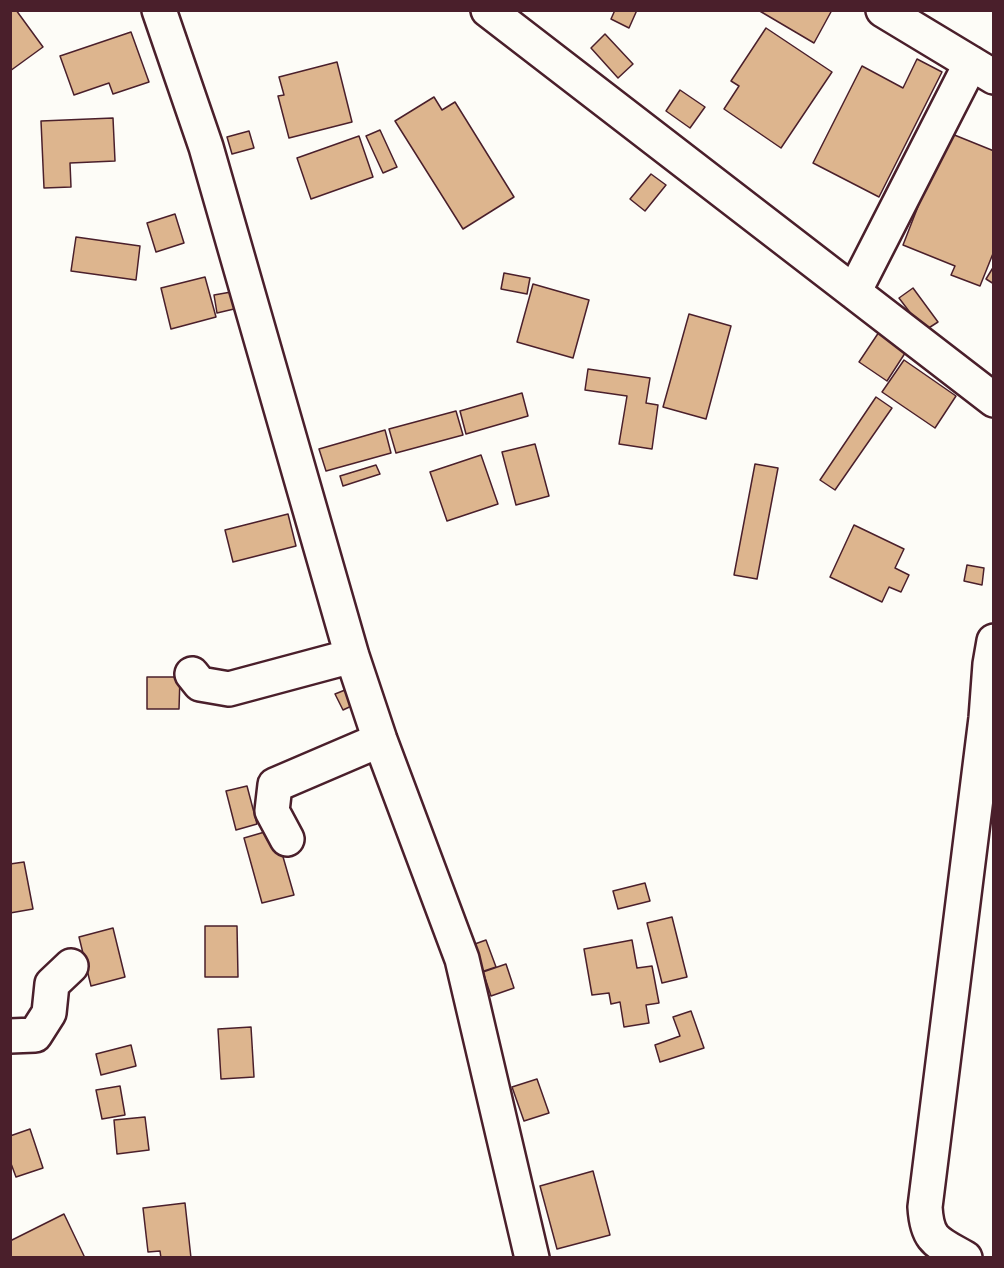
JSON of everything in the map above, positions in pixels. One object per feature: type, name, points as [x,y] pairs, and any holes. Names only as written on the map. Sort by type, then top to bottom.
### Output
[{"type":"street","points":[[159,10],[206,147],[352,656],[380,740],[462,959],[532,1257]]},
{"type":"street","points":[[488,10],[993,400]]},
{"type":"street","points":[[854,292],[982,70],[883,10]]},
{"type":"street","points":[[965,1257],[935,1240],[926,1226],[925,1207],[986,718],[993,641]]},
{"type":"street","points":[[192,674],[200,684],[229,689],[352,656]]},
{"type":"street","points":[[287,839],[272,811],[275,785],[380,740]]},
{"type":"street","points":[[10,1036],[35,1035],[49,1013],[52,984],[71,966]]},
{"type":"building","points":[[10,10],[16,10],[43,47],[10,71]]},
{"type":"building","points":[[615,10],[637,10],[629,28],[611,19]]},
{"type":"building","points":[[758,10],[832,10],[814,43]]},
{"type":"building","points":[[766,28],[832,72],[781,148],[724,109],[739,86],[731,81]]},
{"type":"building","points":[[131,32],[149,82],[113,94],[109,83],[74,95],[60,56]]},
{"type":"building","points":[[605,34],[633,64],[618,78],[591,48]]},
{"type":"building","points":[[917,59],[942,72],[879,197],[813,163],[862,66],[903,88]]},
{"type":"building","points":[[337,62],[352,122],[289,138],[278,96],[284,95],[279,77]]},
{"type":"building","points":[[680,90],[705,107],[690,128],[666,111]]},
{"type":"building","points":[[434,97],[442,110],[455,102],[514,197],[463,229],[395,121]]},
{"type":"building","points":[[113,118],[115,161],[70,163],[71,187],[44,188],[41,121]]},
{"type":"building","points":[[380,130],[397,167],[383,173],[366,136]]},
{"type":"building","points":[[249,131],[254,148],[232,154],[227,137]]},
{"type":"building","points":[[947,132],[994,151],[994,251],[980,286],[951,275],[955,266],[903,245]]},
{"type":"building","points":[[359,136],[373,177],[311,199],[297,158]]},
{"type":"building","points":[[651,174],[666,185],[645,211],[630,199]]},
{"type":"building","points":[[175,214],[184,243],[156,252],[147,223]]},
{"type":"building","points":[[76,237],[140,246],[136,280],[71,271]]},
{"type":"building","points":[[994,266],[994,284],[986,279]]},
{"type":"building","points":[[504,273],[530,278],[527,294],[501,289]]},
{"type":"building","points":[[205,277],[216,317],[171,329],[161,288]]},
{"type":"building","points":[[533,284],[589,300],[573,358],[517,342]]},
{"type":"building","points":[[913,288],[938,322],[924,331],[899,298]]},
{"type":"building","points":[[231,292],[234,309],[217,313],[214,295]]},
{"type":"building","points":[[689,314],[731,326],[706,419],[663,407]]},
{"type":"building","points":[[881,329],[909,347],[887,381],[859,362]]},
{"type":"building","points":[[904,360],[956,396],[935,428],[882,392]]},
{"type":"building","points":[[588,369],[650,378],[646,403],[658,405],[652,449],[619,444],[627,396],[585,390]]},
{"type":"building","points":[[522,393],[528,416],[466,434],[460,411]]},
{"type":"building","points":[[876,397],[892,408],[835,490],[820,480]]},
{"type":"building","points":[[456,411],[463,435],[396,453],[389,429]]},
{"type":"building","points":[[385,430],[391,453],[326,471],[319,449]]},
{"type":"building","points":[[535,444],[549,496],[516,505],[502,452]]},
{"type":"building","points":[[481,455],[498,504],[447,521],[430,472]]},
{"type":"building","points":[[755,464],[778,468],[757,579],[734,575]]},
{"type":"building","points":[[376,465],[380,474],[343,486],[340,476]]},
{"type":"building","points":[[288,514],[296,546],[233,562],[225,530]]},
{"type":"building","points":[[854,525],[904,549],[895,568],[909,575],[901,592],[889,587],[882,602],[830,577]]},
{"type":"building","points":[[967,565],[984,568],[982,585],[964,581]]},
{"type":"building","points":[[147,677],[180,677],[179,709],[147,709]]},
{"type":"building","points":[[350,688],[358,703],[343,710],[335,694]]},
{"type":"building","points":[[247,786],[257,824],[236,830],[226,791]]},
{"type":"building","points":[[275,829],[294,895],[262,903],[244,838]]},
{"type":"building","points":[[24,862],[33,909],[10,913],[10,864]]},
{"type":"building","points":[[645,883],[650,901],[618,909],[613,891]]},
{"type":"building","points":[[672,917],[687,977],[662,983],[647,923]]},
{"type":"building","points":[[205,926],[237,926],[238,977],[205,977]]},
{"type":"building","points":[[113,928],[125,977],[91,986],[79,937]]},
{"type":"building","points":[[486,940],[496,967],[481,972],[472,945]]},
{"type":"building","points":[[632,940],[637,968],[652,966],[659,1003],[646,1005],[649,1023],[624,1027],[620,1002],[611,1004],[609,993],[592,995],[584,949]]},
{"type":"building","points":[[506,964],[514,988],[491,996],[483,972]]},
{"type":"building","points":[[691,1011],[704,1048],[660,1062],[655,1045],[680,1036],[673,1017]]},
{"type":"building","points":[[251,1027],[254,1077],[221,1079],[218,1029]]},
{"type":"building","points":[[131,1045],[136,1066],[101,1075],[96,1054]]},
{"type":"building","points":[[537,1079],[549,1113],[524,1121],[512,1087]]},
{"type":"building","points":[[120,1086],[125,1115],[102,1119],[96,1090]]},
{"type":"building","points":[[145,1117],[149,1150],[117,1154],[114,1120]]},
{"type":"building","points":[[30,1129],[43,1168],[16,1177],[10,1161],[10,1136]]},
{"type":"building","points":[[593,1171],[610,1235],[557,1249],[540,1186]]},
{"type":"building","points":[[185,1203],[191,1258],[161,1258],[160,1251],[148,1252],[143,1208]]},
{"type":"building","points":[[64,1214],[85,1258],[10,1258],[10,1241]]}]
